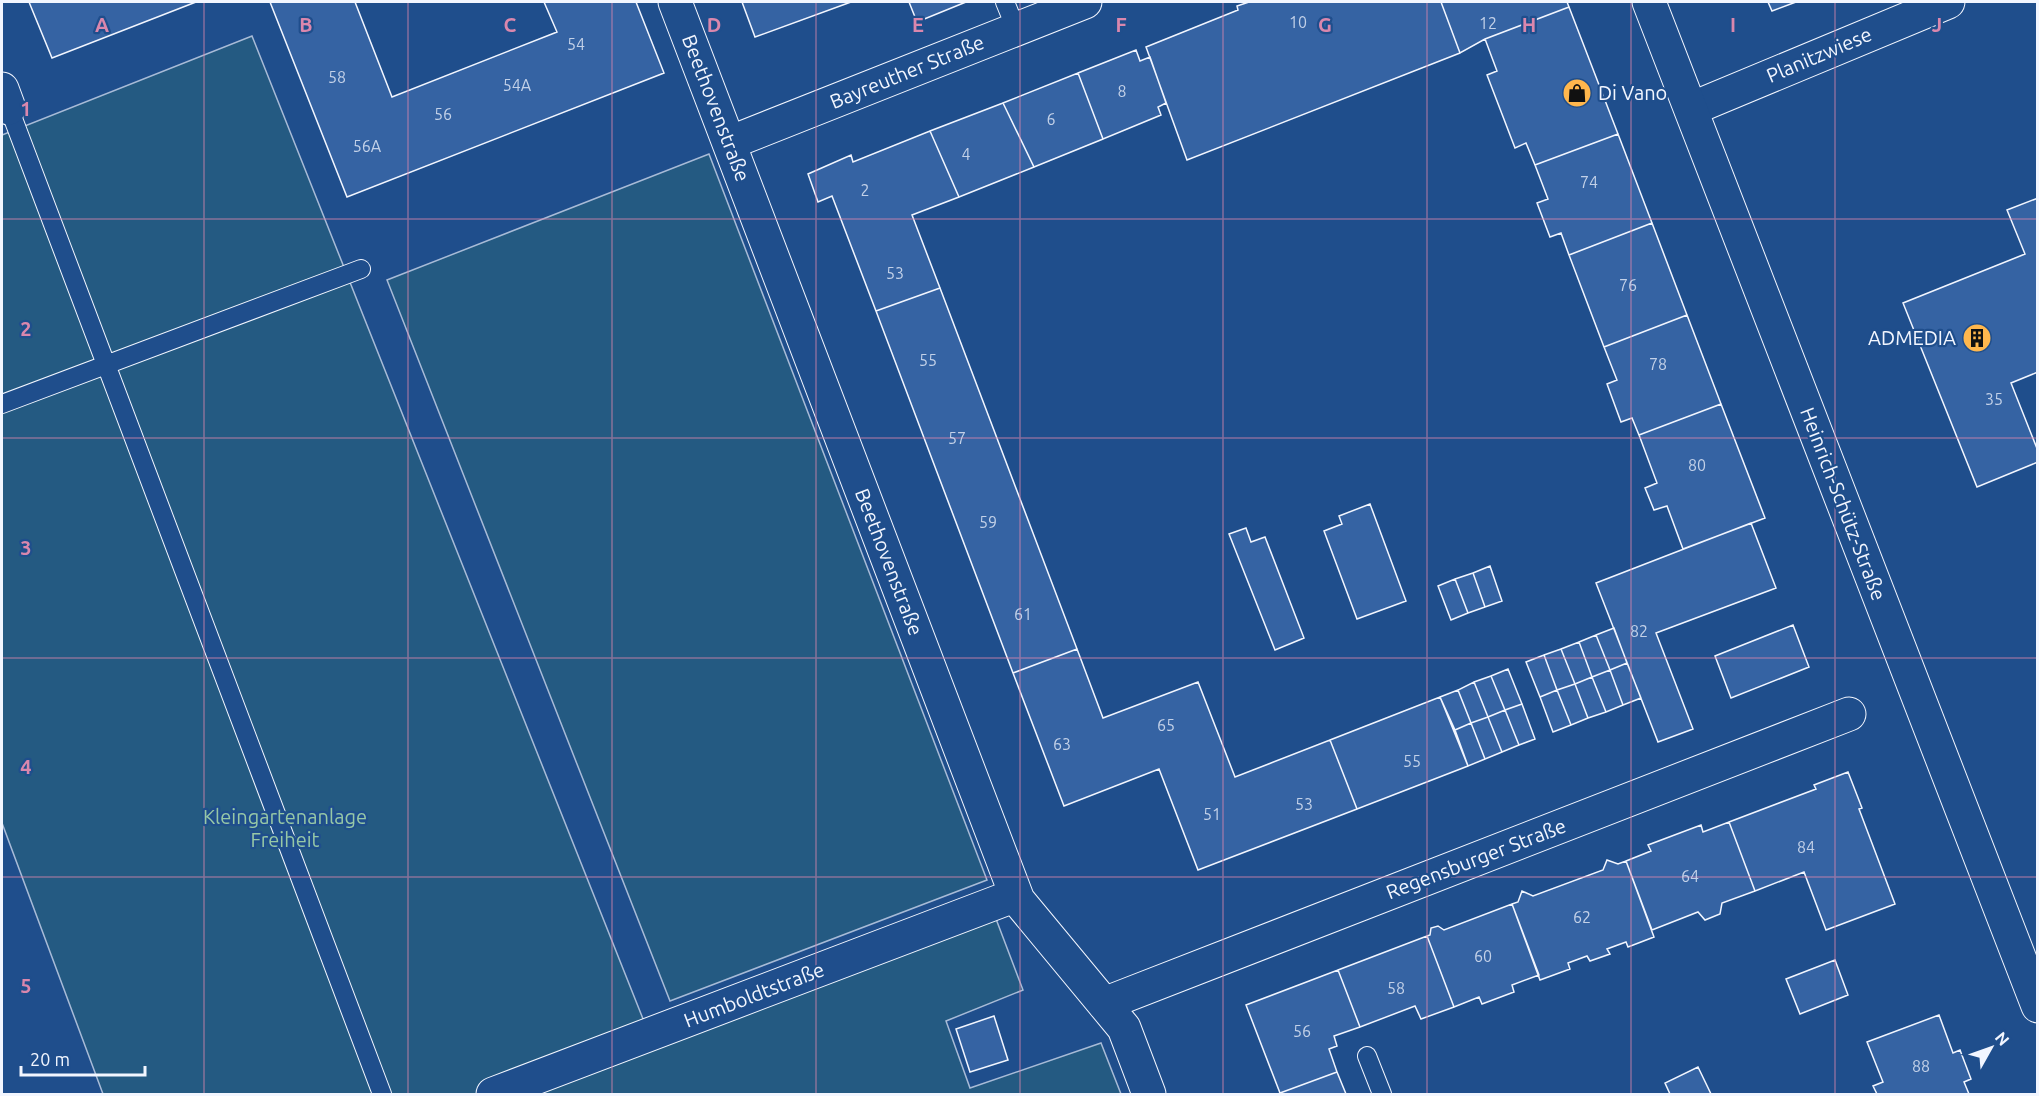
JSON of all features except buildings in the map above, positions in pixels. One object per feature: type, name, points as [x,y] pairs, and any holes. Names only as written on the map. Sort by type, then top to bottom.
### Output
[{"type":"street","name":"Beethovenstraße","points":[[675,2],[1018,900],[1124,1028],[1149,1095]]},
{"type":"street","name":"Bayreuther Straße","points":[[729,142],[1010,15],[1085,2]]},
{"type":"street","name":"Heinrich-Schütz-Straße","points":[[1649,2],[2037,1006]]},
{"type":"street","name":"Planitzwiese","points":[[1691,109],[1948,2]]},
{"type":"street","name":"Regensburger Straße","points":[[1104,1004],[1849,714]]},
{"type":"street","name":"Humboldtstraße","points":[[493,1095],[1016,895]]},
{"type":"lane","points":[[5,98],[382,1095]]},
{"type":"lane","points":[[2,404],[361,269]]},
{"type":"lane","points":[[1367,1056],[1382,1095]]},
{"type":"green space","name":"Kleingartenanlage Freiheit","points":[[252,36],[653,1044],[993,911],[1023,990],[946,1021],[970,1088],[1101,1043],[1121,1094],[103,1094],[2,823],[2,135]]},
{"type":"green space","points":[[709,154],[987,880],[670,1001],[387,280]]},
{"type":"place","name":"Di Vano","points":[[1577,93]]},
{"type":"place","name":"ADMEDIA","points":[[1977,338]]}]
